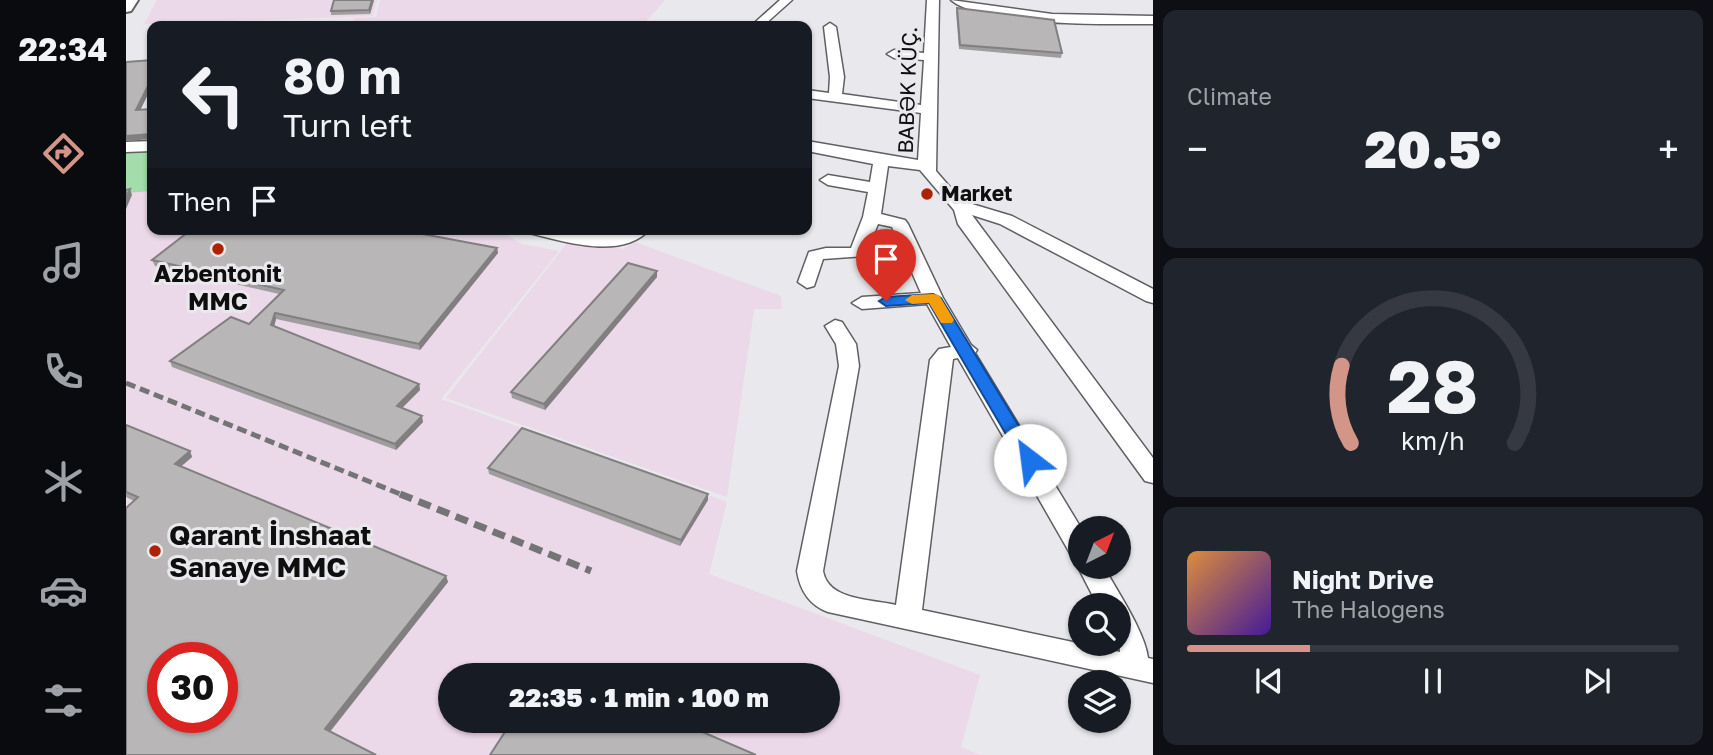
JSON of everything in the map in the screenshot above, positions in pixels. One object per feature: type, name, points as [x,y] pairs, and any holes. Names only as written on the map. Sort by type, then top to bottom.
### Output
[{"type":"street","points":[[126,8],[131,0]]},
{"type":"street","points":[[760,21],[781,8],[786,0]]},
{"type":"street","name":"BABƏK KÜÇ.","points":[[933,0],[926,166],[951,202],[962,209],[964,220],[1153,475]]},
{"type":"street","points":[[957,0],[987,10],[1087,19],[1153,20]]},
{"type":"street","points":[[830,27],[837,77],[835,98]]},
{"type":"street","points":[[894,54],[930,57]]},
{"type":"street","points":[[812,95],[928,110]]},
{"type":"street","points":[[126,147],[147,146]]},
{"type":"street","points":[[812,147],[881,161],[926,166]]},
{"type":"street","points":[[807,282],[815,256],[825,253],[851,255],[859,252],[872,217],[881,161]]},
{"type":"street","points":[[828,180],[876,188]]},
{"type":"street","points":[[962,209],[1006,220],[1153,297]]},
{"type":"street","points":[[872,217],[899,224],[933,298],[967,350],[1068,527]]},
{"type":"street","points":[[574,235],[608,240],[632,235]]},
{"type":"street","points":[[862,303],[933,298]]},
{"type":"street","points":[[835,326],[846,344],[849,366],[810,570],[813,587],[828,601],[1144,669]]},
{"type":"street","points":[[908,620],[940,360],[946,354],[967,350]]},
{"type":"street","points":[[1131,644],[1144,669]]},
{"type":"shaded area","points":[[157,0],[377,0],[373,16],[147,21],[144,24]]},
{"type":"shaded area","points":[[380,0],[665,0],[646,21],[353,21],[354,18],[376,17]]},
{"type":"shaded area","points":[[147,150],[147,235],[507,235],[522,244],[559,251],[441,399],[727,502],[709,574],[980,675],[961,747],[980,755],[126,755],[126,151]]},
{"type":"shaded area","points":[[571,238],[623,249],[635,242],[781,296],[782,309],[754,309],[727,497],[446,398]]},
{"type":"green space","points":[[147,151],[147,191],[126,193],[126,152]]},
{"type":"building","points":[[334,0],[372,0],[369,10],[331,11]]},
{"type":"building","points":[[957,8],[1054,20],[1062,53],[960,45]]},
{"type":"building","points":[[147,60],[147,88],[136,110],[147,109],[147,134],[126,136],[126,62]]},
{"type":"building","points":[[184,235],[428,235],[497,248],[419,344],[275,313],[271,325],[419,384],[397,406],[422,416],[395,444],[170,361],[231,317],[249,324],[284,290],[152,260]]},
{"type":"building","points":[[628,263],[657,271],[544,404],[511,392]]},
{"type":"building","points":[[126,425],[190,451],[175,464],[446,576],[325,729],[376,755],[126,755],[126,508],[138,497],[126,492]]},
{"type":"building","points":[[522,428],[708,494],[681,540],[488,468]]},
{"type":"building","points":[[504,733],[705,733],[756,755],[490,755]]},
{"type":"railway","points":[[126,383],[405,496]]},
{"type":"railway","points":[[400,494],[591,571]]},
{"type":"slow traffic","points":[[912,300],[933,298],[947,320]]},
{"type":"place","name":"Market","points":[[927,194]]},
{"type":"place","name":"Azbentonit MMC","points":[[218,249]]},
{"type":"place","name":"Qarant İnshaat Sanaye MMC","points":[[155,551]]},
{"type":"route","points":[[886,301],[933,298],[967,350],[1030,460]]}]
